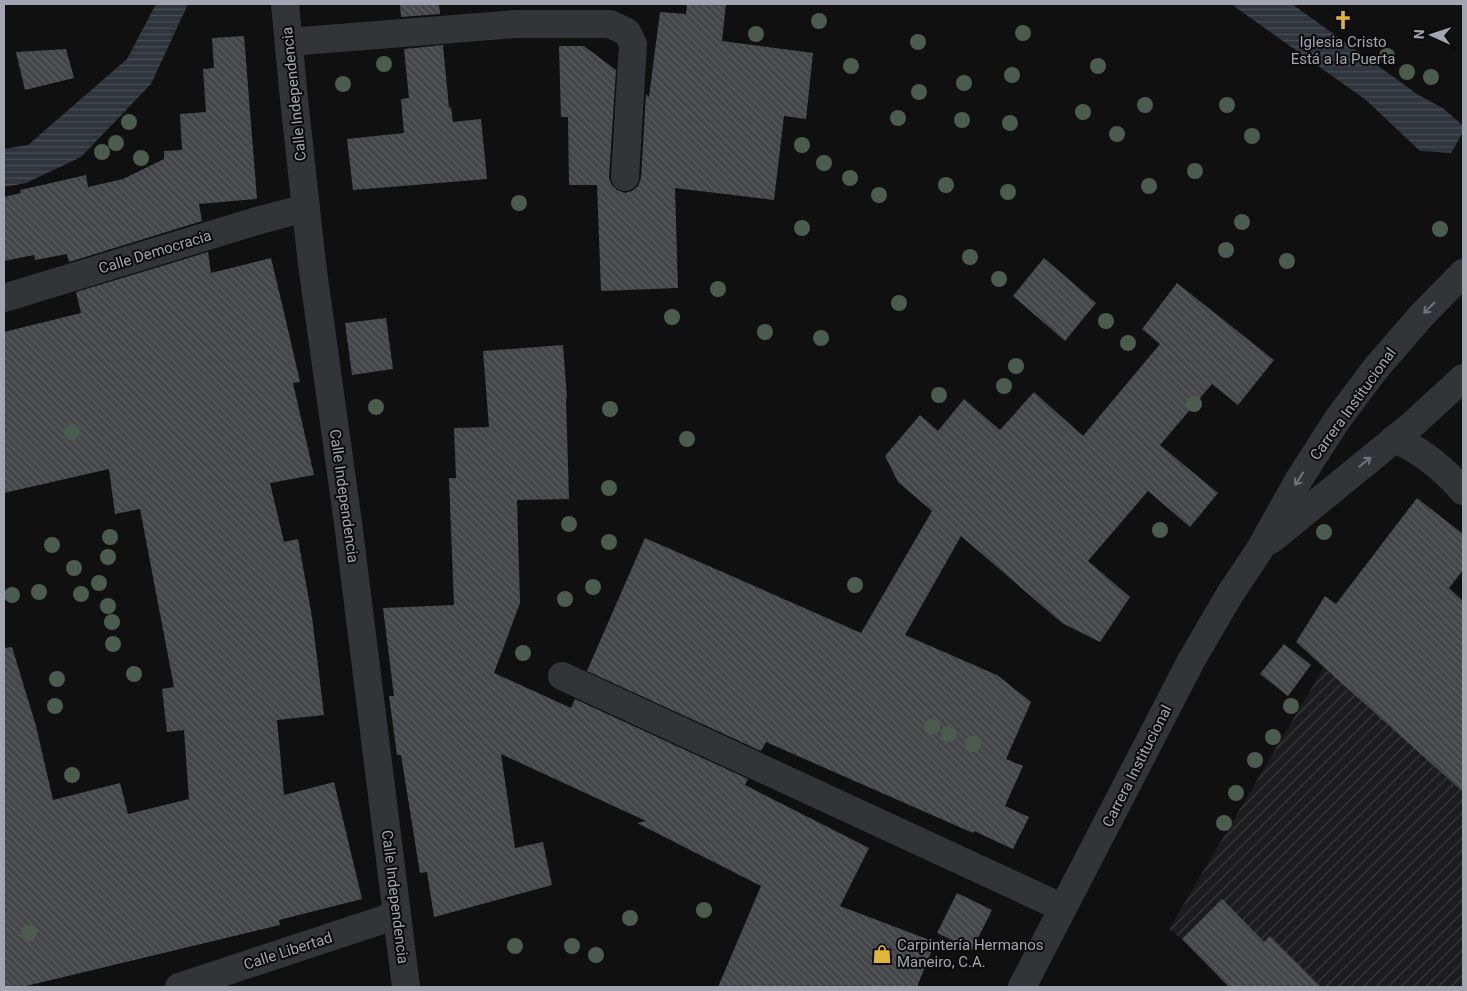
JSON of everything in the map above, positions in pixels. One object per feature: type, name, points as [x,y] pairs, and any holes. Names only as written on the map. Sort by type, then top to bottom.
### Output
[{"type":"street","name":"Calle Independencia","points":[[285,4],[306,208],[348,523],[406,987]]},
{"type":"street","points":[[289,42],[516,24],[610,24],[628,32],[633,44],[625,176]]},
{"type":"street","name":"Calle Democracia","points":[[4,298],[260,220],[306,208]]},
{"type":"street","name":"Carrera Institucional","points":[[1022,987],[1191,661],[1230,594],[1260,549],[1298,481],[1337,420],[1376,368],[1422,315],[1463,273]]},
{"type":"street","name":"Carrera Institucional","points":[[1260,549],[1394,439],[1463,378]]},
{"type":"street","points":[[1394,439],[1410,446],[1432,461],[1463,491]]},
{"type":"street","points":[[562,676],[1063,908]]},
{"type":"street","name":"Calle Libertad","points":[[179,987],[397,915]]},
{"type":"shaded area","points":[[156,4],[188,4],[151,84],[81,157],[26,183],[4,187],[4,149],[28,145],[127,59]]},
{"type":"shaded area","points":[[1231,4],[1292,4],[1417,94],[1444,109],[1462,125],[1463,132],[1451,153],[1420,151],[1366,100]]},
{"type":"shaded area","points":[[1324,667],[1463,792],[1463,987],[1229,987],[1182,939],[1169,929]]},
{"type":"building","points":[[400,4],[439,4],[440,14],[401,17]]},
{"type":"building","points":[[687,4],[726,4],[722,41],[813,53],[806,119],[784,116],[774,200],[675,188],[678,288],[601,291],[597,185],[569,185],[568,117],[561,117],[559,46],[584,46],[616,70],[609,177],[611,184],[617,190],[625,193],[632,191],[638,186],[641,178],[646,94],[649,97],[660,12],[686,14]]},
{"type":"building","points":[[244,36],[257,199],[199,204],[202,221],[69,262],[67,254],[35,260],[34,255],[4,261],[4,197],[21,193],[20,190],[86,175],[88,187],[123,179],[164,159],[164,151],[182,150],[180,114],[206,112],[203,69],[214,68],[212,38]]},
{"type":"building","points":[[443,45],[449,108],[451,107],[453,122],[481,119],[487,179],[353,190],[347,139],[404,133],[401,99],[409,98],[404,49]]},
{"type":"building","points":[[66,49],[74,78],[25,90],[16,52]]},
{"type":"building","points":[[208,252],[211,273],[271,258],[286,321],[300,382],[293,383],[314,475],[270,483],[284,542],[298,539],[312,617],[324,715],[277,720],[284,795],[334,782],[362,899],[279,920],[280,925],[22,987],[4,987],[4,648],[12,647],[36,726],[53,800],[120,783],[128,814],[189,799],[184,730],[167,732],[162,689],[174,687],[140,509],[115,514],[109,469],[4,493],[4,332],[81,313],[76,292]]},
{"type":"building","points":[[1044,258],[1096,303],[1065,341],[1013,296]]},
{"type":"building","points":[[1177,283],[1274,360],[1238,405],[1212,384],[1160,445],[1218,493],[1190,527],[1148,491],[1088,561],[1130,597],[1100,642],[1062,623],[961,536],[905,635],[997,675],[1031,702],[1006,759],[1023,766],[1005,806],[1029,817],[1013,849],[766,742],[761,751],[587,671],[645,538],[861,633],[932,511],[898,482],[885,456],[920,415],[938,431],[964,399],[1000,430],[1034,392],[1083,436],[1160,344],[1142,329]]},
{"type":"building","points":[[386,318],[393,369],[352,375],[345,323]]},
{"type":"building","points":[[563,345],[567,398],[569,499],[517,500],[520,603],[494,673],[571,708],[575,699],[748,779],[745,785],[869,848],[840,906],[935,942],[917,987],[718,987],[761,886],[637,823],[646,821],[501,754],[515,848],[543,842],[552,885],[434,917],[427,872],[420,873],[401,755],[397,755],[389,696],[394,696],[383,608],[454,605],[449,478],[456,478],[454,428],[489,427],[483,351]]},
{"type":"building","points":[[1417,498],[1463,534],[1463,570],[1449,588],[1463,601],[1463,792],[1296,642],[1325,596],[1336,604]]},
{"type":"building","points":[[1284,644],[1311,665],[1288,696],[1260,674]]},
{"type":"building","points":[[957,893],[992,910],[972,950],[937,933]]},
{"type":"building","points":[[1222,899],[1264,942],[1270,936],[1321,987],[1229,987],[1182,939]]},
{"type":"place","name":"Iglesia Cristo Está a la Puerta","points":[[1343,20]]},
{"type":"place","name":"Carpintería Hermanos Maneiro, C.A.","points":[[882,954]]}]
